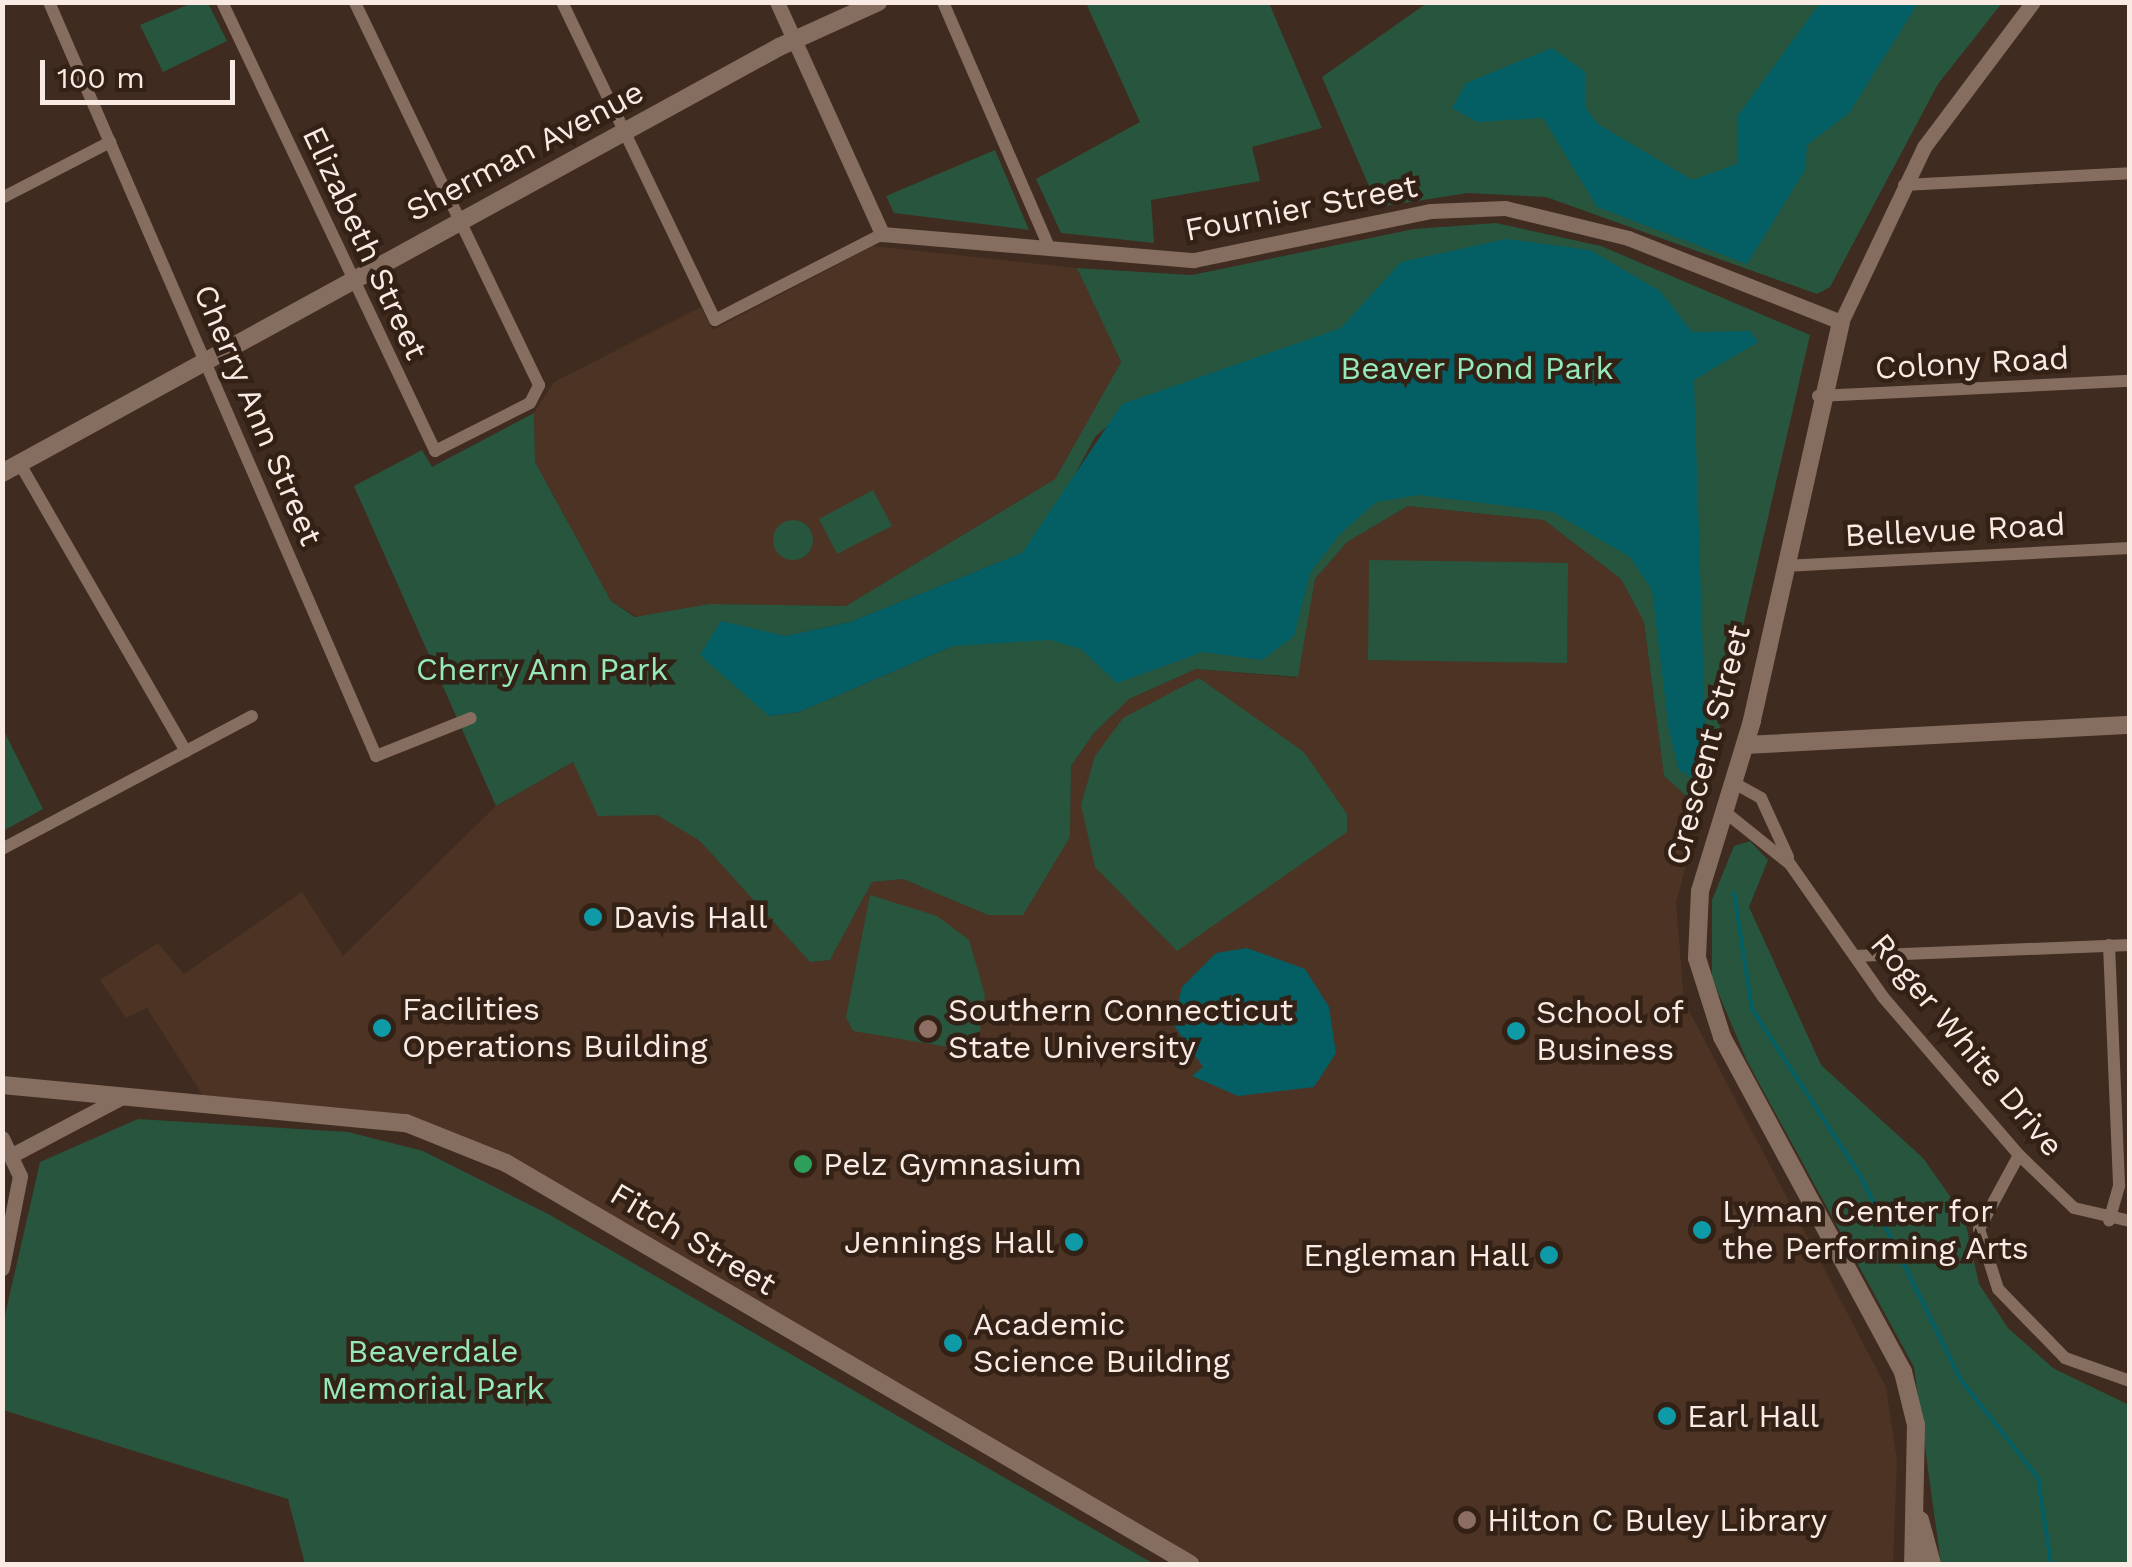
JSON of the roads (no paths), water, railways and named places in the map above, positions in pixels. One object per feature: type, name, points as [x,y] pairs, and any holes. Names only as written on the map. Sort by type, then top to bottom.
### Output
[{"type":"main road","name":"Sherman Avenue","points":[[11,468],[793,40],[878,2]]},
{"type":"main road","name":"Crescent Street","points":[[1840,322],[1818,396],[1745,745],[1697,912],[1703,991],[1903,1372],[1916,1425],[1919,1515],[1912,1564]]},
{"type":"main road","points":[[1745,745],[2130,725]]},
{"type":"main road","name":"Fitch Street","points":[[2,1085],[406,1122],[506,1163],[1190,1564]]},
{"type":"main road","name":"Crescent Street","points":[[1919,1515],[1932,1564]]},
{"type":"street","name":"Cherry Ann Street","points":[[49,2],[376,756],[471,718]]},
{"type":"street","name":"Elizabeth Street","points":[[222,2],[435,452],[540,396],[459,220]]},
{"type":"street","points":[[355,2],[459,220]]},
{"type":"street","points":[[562,2],[714,320],[882,234],[776,2]]},
{"type":"street","points":[[943,2],[1050,249]]},
{"type":"street","name":"Crescent Street","points":[[1840,322],[1904,185],[2032,2]]},
{"type":"street","points":[[2,198],[110,142]]},
{"type":"street","points":[[1904,185],[2130,173]]},
{"type":"street","name":"Fournier Street","points":[[882,234],[1206,259],[1431,211],[1505,208],[1628,238],[1840,322]]},
{"type":"street","name":"Colony Road","points":[[1818,396],[2130,382]]},
{"type":"street","points":[[11,468],[186,752]]},
{"type":"street","name":"Bellevue Road","points":[[1784,566],[2130,548]]},
{"type":"street","points":[[2,848],[252,716]]},
{"type":"street","name":"Roger White Drive","points":[[1734,783],[1766,806],[1790,864],[1855,956],[2019,1155],[2074,1208],[2110,1221],[2130,1221]]},
{"type":"street","name":"Roger White Drive","points":[[1725,812],[1790,864]]},
{"type":"street","points":[[2109,945],[2118,1186],[2110,1221]]},
{"type":"street","points":[[1855,956],[2130,945]]},
{"type":"street","points":[[14,1154],[122,1097]]},
{"type":"street","points":[[2,1138],[14,1154],[20,1176],[2,1268]]},
{"type":"street","points":[[2019,1155],[1980,1229],[1998,1289],[2065,1358],[2130,1381]]},
{"type":"water","points":[[1821,2],[1918,3],[1849,113],[1807,145],[1805,170],[1747,264],[1597,207],[1543,118],[1477,122],[1452,108],[1466,83],[1552,48],[1585,72],[1586,108],[1598,124],[1692,180],[1737,164],[1738,115]]},
{"type":"water","points":[[1506,239],[1590,250],[1660,291],[1692,332],[1750,331],[1758,342],[1694,380],[1704,771],[1691,777],[1679,770],[1669,731],[1652,590],[1630,557],[1553,512],[1419,495],[1376,502],[1339,535],[1310,573],[1294,636],[1262,660],[1203,652],[1117,683],[1081,649],[1050,640],[953,646],[799,712],[769,716],[700,655],[721,621],[785,636],[850,622],[1022,553],[1122,404],[1341,328],[1401,262]]},
{"type":"water","points":[[1247,948],[1305,969],[1329,1007],[1336,1053],[1314,1087],[1238,1096],[1192,1076],[1203,1067],[1173,1024],[1182,987],[1216,953]]},
{"type":"waterway","points":[[1734,893],[1752,1009],[1861,1177],[1961,1380],[2038,1478],[2051,1564]]},
{"type":"place","name":"Davis Hall","points":[[593,917]]},
{"type":"place","name":"Facilities Operations Building","points":[[382,1028]]},
{"type":"place","name":"Southern Connecticut State University","points":[[928,1029]]},
{"type":"place","name":"School of Business","points":[[1516,1031]]},
{"type":"place","name":"Pelz Gymnasium","points":[[803,1164]]},
{"type":"place","name":"Lyman Center for the Performing Arts","points":[[1702,1230]]},
{"type":"place","name":"Jennings Hall","points":[[1074,1242]]},
{"type":"place","name":"Engleman Hall","points":[[1549,1255]]},
{"type":"place","name":"Academic Science Building","points":[[953,1343]]},
{"type":"place","name":"Earl Hall","points":[[1667,1416]]},
{"type":"place","name":"Hilton C Buley Library","points":[[1467,1520]]},
{"type":"park label","name":"Beaver Pond Park","points":[[1477,368]]},
{"type":"park label","name":"Cherry Ann Park","points":[[542,669]]},
{"type":"park label","name":"Beaverdale Memorial Park","points":[[433,1370]]}]
